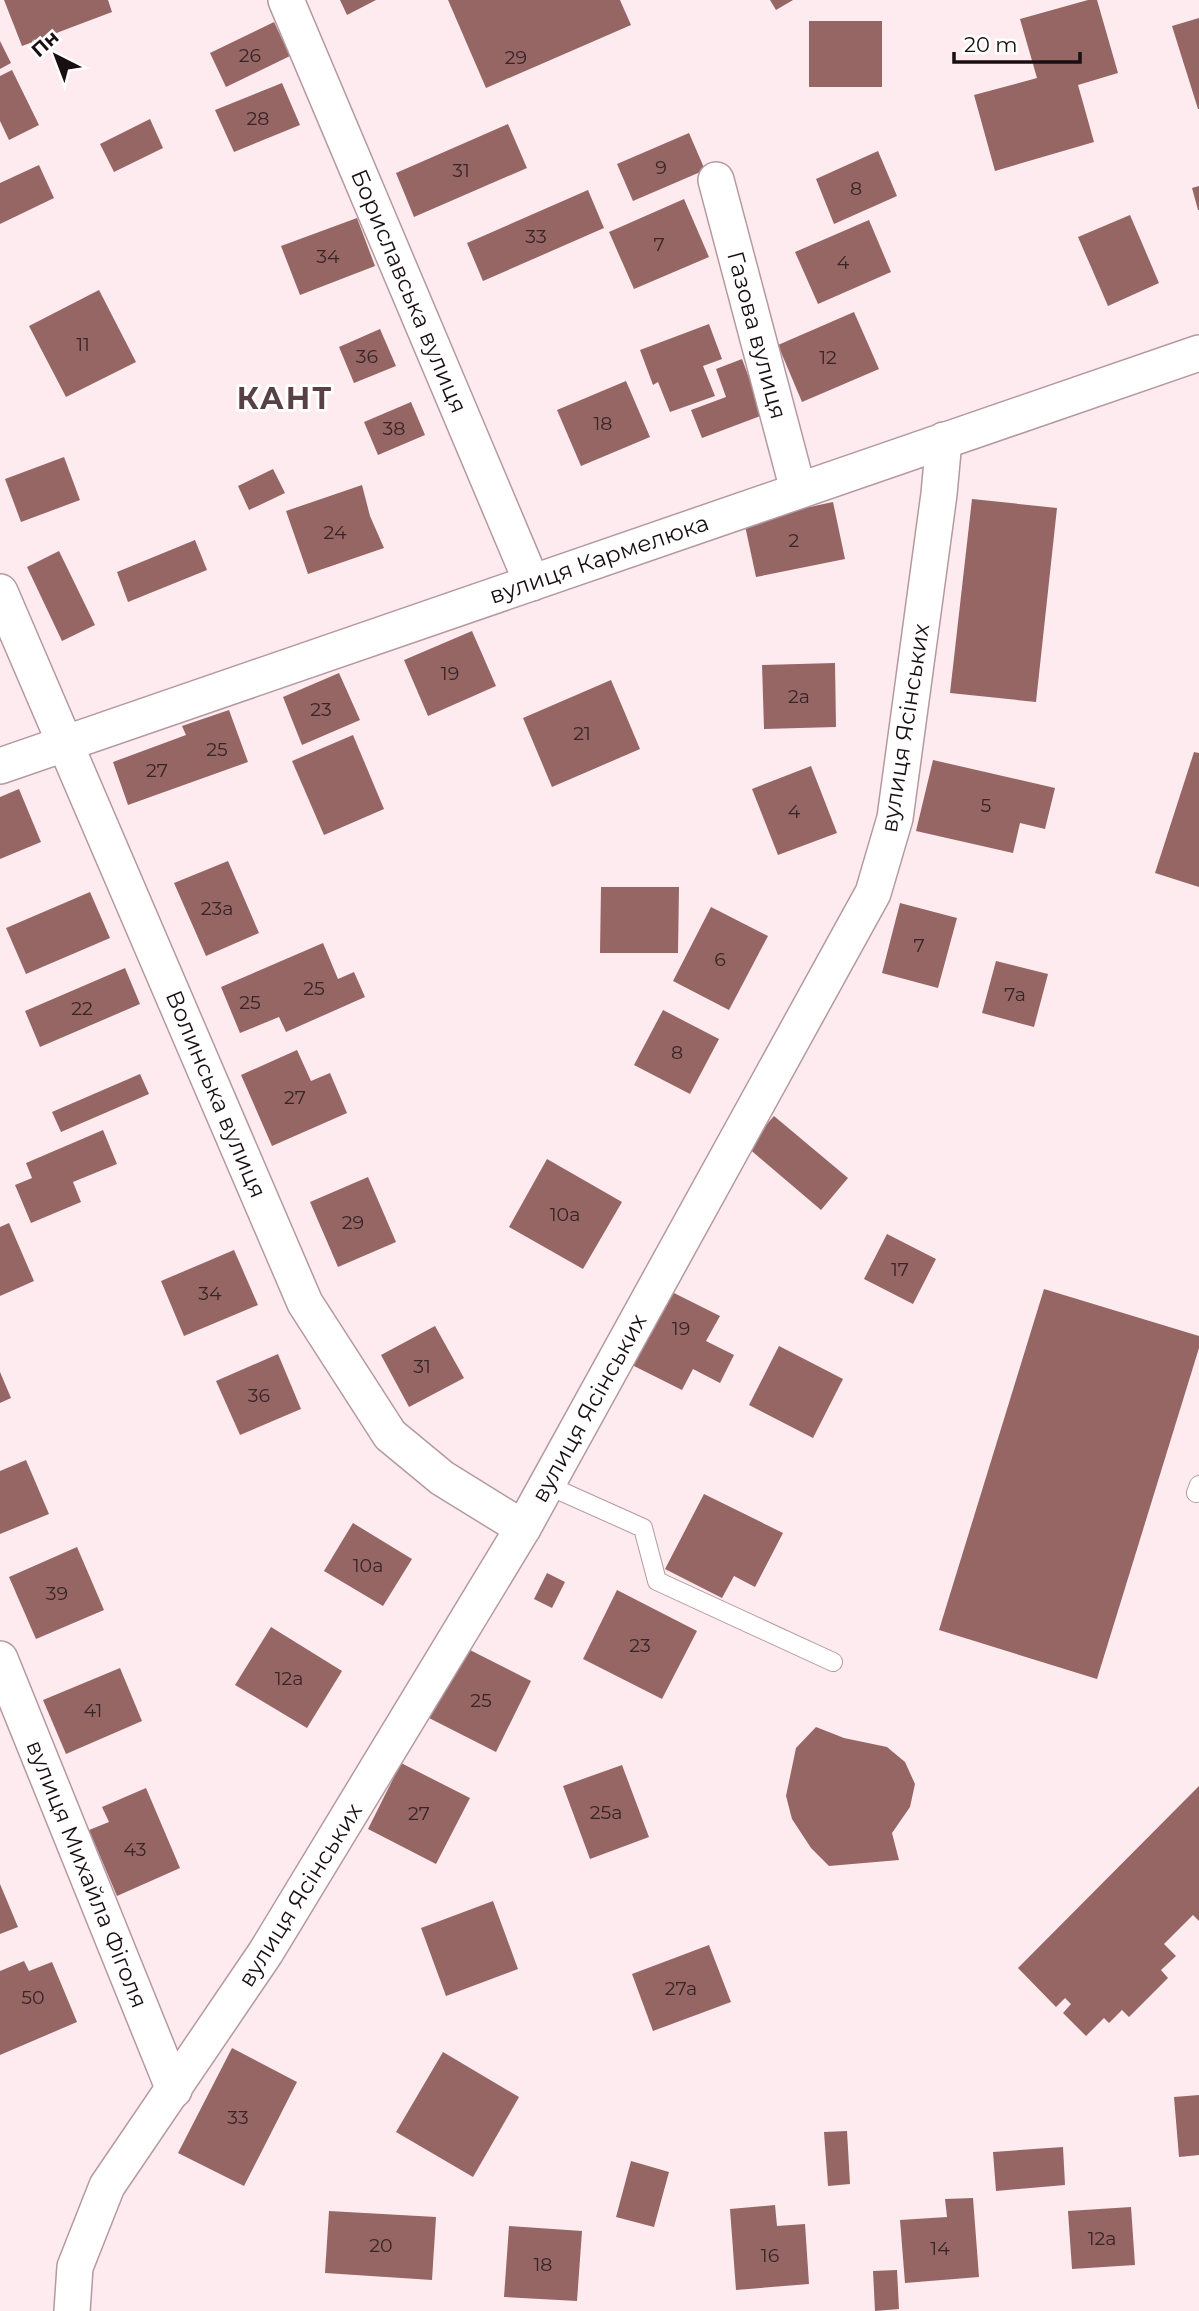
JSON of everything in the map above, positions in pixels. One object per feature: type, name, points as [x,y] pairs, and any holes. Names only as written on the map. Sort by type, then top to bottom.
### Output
[{"type":"street","name":"Бориславська вулиця","points":[[286,0],[532,583]]},
{"type":"street","name":"Газова вулиця","points":[[716,180],[798,490]]},
{"type":"street","name":"вулиця Кармелюка","points":[[0,766],[1199,353]]},
{"type":"street","name":"вулиця Ясінських","points":[[72,2311],[75,2267],[107,2186],[267,1952],[523,1528],[873,892],[895,818],[939,495],[944,440]]},
{"type":"street","name":"Волинська вулиця","points":[[0,592],[305,1303],[390,1435],[442,1478],[523,1528]]},
{"type":"street","name":"вулиця Михайла Фіголя","points":[[0,1658],[174,2090]]},
{"type":"lane","points":[[547,1485],[643,1528],[657,1581],[832,1662]]},
{"type":"building","points":[[4,0],[108,0],[112,12],[22,46]]},
{"type":"building","points":[[340,0],[376,0],[347,15]]},
{"type":"building","points":[[448,0],[620,0],[631,25],[486,88]]},
{"type":"building","points":[[770,0],[793,0],[776,10]]},
{"type":"building","points":[[1088,0],[1097,0],[1118,73],[1078,85],[1094,142],[995,171],[974,95],[1037,78],[1020,19]]},
{"type":"building","points":[[1199,18],[1199,109],[1198,109],[1172,26]]},
{"type":"building","points":[[809,21],[882,21],[882,87],[809,87]]},
{"type":"building","points":[[274,22],[290,56],[226,87],[210,53]]},
{"type":"building","points":[[0,41],[11,63],[0,69]]},
{"type":"building","points":[[12,70],[39,125],[9,140],[0,121],[0,76]]},
{"type":"building","points":[[282,83],[300,125],[234,152],[215,110]]},
{"type":"building","points":[[150,119],[163,148],[114,172],[100,144]]},
{"type":"building","points":[[508,124],[527,168],[414,217],[396,173]]},
{"type":"building","points":[[689,133],[705,170],[633,201],[617,164]]},
{"type":"building","points":[[878,151],[897,196],[834,224],[816,179]]},
{"type":"building","points":[[39,165],[54,198],[0,224],[0,183]]},
{"type":"building","points":[[1199,186],[1199,210],[1198,210],[1192,188]]},
{"type":"building","points":[[588,190],[604,228],[483,281],[467,243]]},
{"type":"building","points":[[684,199],[709,257],[634,289],[609,232]]},
{"type":"building","points":[[1130,215],[1159,283],[1108,306],[1078,237]]},
{"type":"building","points":[[357,218],[375,266],[300,295],[281,246]]},
{"type":"building","points":[[869,220],[891,272],[818,304],[795,252]]},
{"type":"building","points":[[99,290],[136,362],[66,397],[29,326]]},
{"type":"building","points":[[854,312],[879,369],[802,402],[778,345]]},
{"type":"building","points":[[709,324],[722,359],[703,366],[715,396],[670,412],[658,382],[653,385],[640,350]]},
{"type":"building","points":[[380,329],[396,366],[354,383],[339,347]]},
{"type":"building","points":[[742,359],[763,415],[702,438],[691,410],[726,397],[716,369]]},
{"type":"building","points":[[626,381],[650,437],[581,466],[557,410]]},
{"type":"building","points":[[411,402],[425,435],[378,455],[364,422]]},
{"type":"building","points":[[64,457],[80,500],[21,522],[5,479]]},
{"type":"building","points":[[273,469],[285,493],[249,510],[238,486]]},
{"type":"building","points":[[362,485],[370,516],[384,548],[308,574],[286,511]]},
{"type":"building","points":[[972,499],[1057,508],[1036,702],[950,693]]},
{"type":"building","points":[[833,502],[845,559],[756,577],[744,521]]},
{"type":"building","points":[[195,540],[207,570],[128,602],[117,572]]},
{"type":"building","points":[[59,551],[95,625],[62,641],[27,567]]},
{"type":"building","points":[[472,631],[496,686],[428,716],[404,660]]},
{"type":"building","points":[[835,663],[836,727],[764,729],[762,665]]},
{"type":"building","points":[[339,673],[360,720],[302,745],[283,697]]},
{"type":"building","points":[[611,680],[640,749],[552,787],[523,718]]},
{"type":"building","points":[[229,710],[248,762],[128,805],[113,762],[186,735],[182,726]]},
{"type":"building","points":[[353,735],[384,809],[324,835],[292,761]]},
{"type":"building","points":[[1194,752],[1199,753],[1199,887],[1155,873]]},
{"type":"building","points":[[933,760],[1055,788],[1045,829],[1020,823],[1013,853],[916,831]]},
{"type":"building","points":[[811,766],[837,833],[778,855],[752,789]]},
{"type":"building","points":[[19,789],[41,842],[0,859],[0,797]]},
{"type":"building","points":[[228,861],[259,933],[206,956],[174,883]]},
{"type":"building","points":[[601,887],[679,887],[678,953],[600,953]]},
{"type":"building","points":[[90,892],[110,938],[26,974],[6,928]]},
{"type":"building","points":[[900,903],[957,918],[938,988],[882,973]]},
{"type":"building","points":[[711,907],[768,936],[729,1010],[673,981]]},
{"type":"building","points":[[323,943],[338,979],[354,972],[365,997],[286,1032],[279,1017],[240,1033],[221,987]]},
{"type":"building","points":[[996,961],[1048,974],[1034,1027],[982,1013]]},
{"type":"building","points":[[125,968],[140,1004],[40,1047],[25,1011]]},
{"type":"building","points":[[663,1010],[719,1039],[690,1094],[634,1065]]},
{"type":"building","points":[[297,1050],[311,1081],[330,1073],[347,1113],[272,1146],[241,1075]]},
{"type":"building","points":[[140,1074],[149,1094],[61,1132],[52,1112]]},
{"type":"building","points":[[774,1116],[848,1178],[821,1210],[747,1147]]},
{"type":"building","points":[[103,1130],[117,1164],[73,1182],[81,1202],[31,1223],[15,1185],[32,1178],[26,1163]]},
{"type":"building","points":[[547,1159],[622,1202],[583,1269],[509,1227]]},
{"type":"building","points":[[368,1177],[396,1242],[338,1267],[310,1202]]},
{"type":"building","points":[[9,1223],[34,1281],[0,1296],[0,1227]]},
{"type":"building","points":[[887,1234],[936,1259],[913,1304],[864,1279]]},
{"type":"building","points":[[234,1250],[258,1305],[184,1336],[161,1281]]},
{"type":"building","points":[[1044,1289],[1199,1336],[1199,1348],[1097,1679],[939,1630]]},
{"type":"building","points":[[668,1290],[720,1316],[706,1341],[734,1355],[720,1383],[693,1369],[682,1390],[630,1364]]},
{"type":"building","points":[[435,1326],[464,1378],[409,1407],[381,1355]]},
{"type":"building","points":[[779,1346],[843,1379],[813,1438],[749,1405]]},
{"type":"building","points":[[278,1354],[301,1409],[240,1435],[216,1381]]},
{"type":"building","points":[[0,1372],[11,1398],[0,1403]]},
{"type":"building","points":[[26,1460],[49,1514],[0,1534],[0,1471]]},
{"type":"building","points":[[704,1494],[783,1533],[755,1587],[734,1576],[722,1598],[665,1569]]},
{"type":"building","points":[[353,1523],[412,1559],[383,1606],[324,1571]]},
{"type":"building","points":[[77,1547],[104,1610],[36,1639],[9,1577]]},
{"type":"building","points":[[547,1573],[565,1582],[552,1608],[534,1599]]},
{"type":"building","points":[[617,1590],[697,1631],[662,1699],[583,1659]]},
{"type":"building","points":[[271,1627],[342,1671],[307,1728],[235,1685]]},
{"type":"building","points":[[466,1648],[531,1681],[496,1752],[429,1718]]},
{"type":"building","points":[[120,1668],[142,1721],[66,1754],[43,1700]]},
{"type":"building","points":[[816,1727],[844,1738],[887,1747],[905,1762],[915,1784],[910,1807],[892,1833],[899,1860],[829,1866],[811,1848],[792,1819],[786,1796],[796,1748]]},
{"type":"building","points":[[401,1763],[470,1798],[436,1864],[368,1829]]},
{"type":"building","points":[[622,1765],[649,1837],[590,1859],[563,1786]]},
{"type":"building","points":[[1199,1786],[1199,1921],[1193,1915],[1164,1944],[1176,1956],[1161,1970],[1168,1978],[1129,2017],[1122,2010],[1109,2023],[1104,2018],[1086,2036],[1063,2013],[1071,2004],[1065,1998],[1056,2007],[1018,1968]]},
{"type":"building","points":[[146,1788],[180,1868],[117,1896],[89,1830],[109,1822],[102,1807]]},
{"type":"building","points":[[0,1884],[18,1927],[0,1934]]},
{"type":"building","points":[[493,1901],[518,1969],[446,1996],[421,1928]]},
{"type":"building","points":[[709,1945],[731,2002],[653,2031],[632,1974]]},
{"type":"building","points":[[24,1961],[29,1971],[52,1962],[77,2022],[0,2055],[0,1971]]},
{"type":"building","points":[[232,2048],[297,2082],[244,2186],[178,2153]]},
{"type":"building","points":[[443,2052],[519,2097],[473,2177],[396,2132]]},
{"type":"building","points":[[1199,2095],[1199,2155],[1179,2157],[1174,2097]]},
{"type":"building","points":[[847,2131],[850,2184],[828,2186],[824,2132]]},
{"type":"building","points":[[1063,2147],[1065,2185],[996,2191],[993,2152]]},
{"type":"building","points":[[631,2161],[669,2172],[654,2227],[616,2217]]},
{"type":"building","points":[[973,2198],[979,2277],[905,2283],[900,2220],[947,2217],[945,2199]]},
{"type":"building","points":[[775,2205],[777,2226],[805,2224],[809,2284],[736,2290],[730,2209]]},
{"type":"building","points":[[1131,2207],[1135,2265],[1072,2269],[1068,2211]]},
{"type":"building","points":[[329,2211],[436,2217],[432,2280],[325,2273]]},
{"type":"building","points":[[509,2226],[582,2231],[577,2301],[504,2297]]},
{"type":"building","points":[[897,2270],[899,2309],[875,2311],[873,2271]]},
{"type":"district","name":"КАНТ","points":[[285,398]]}]
